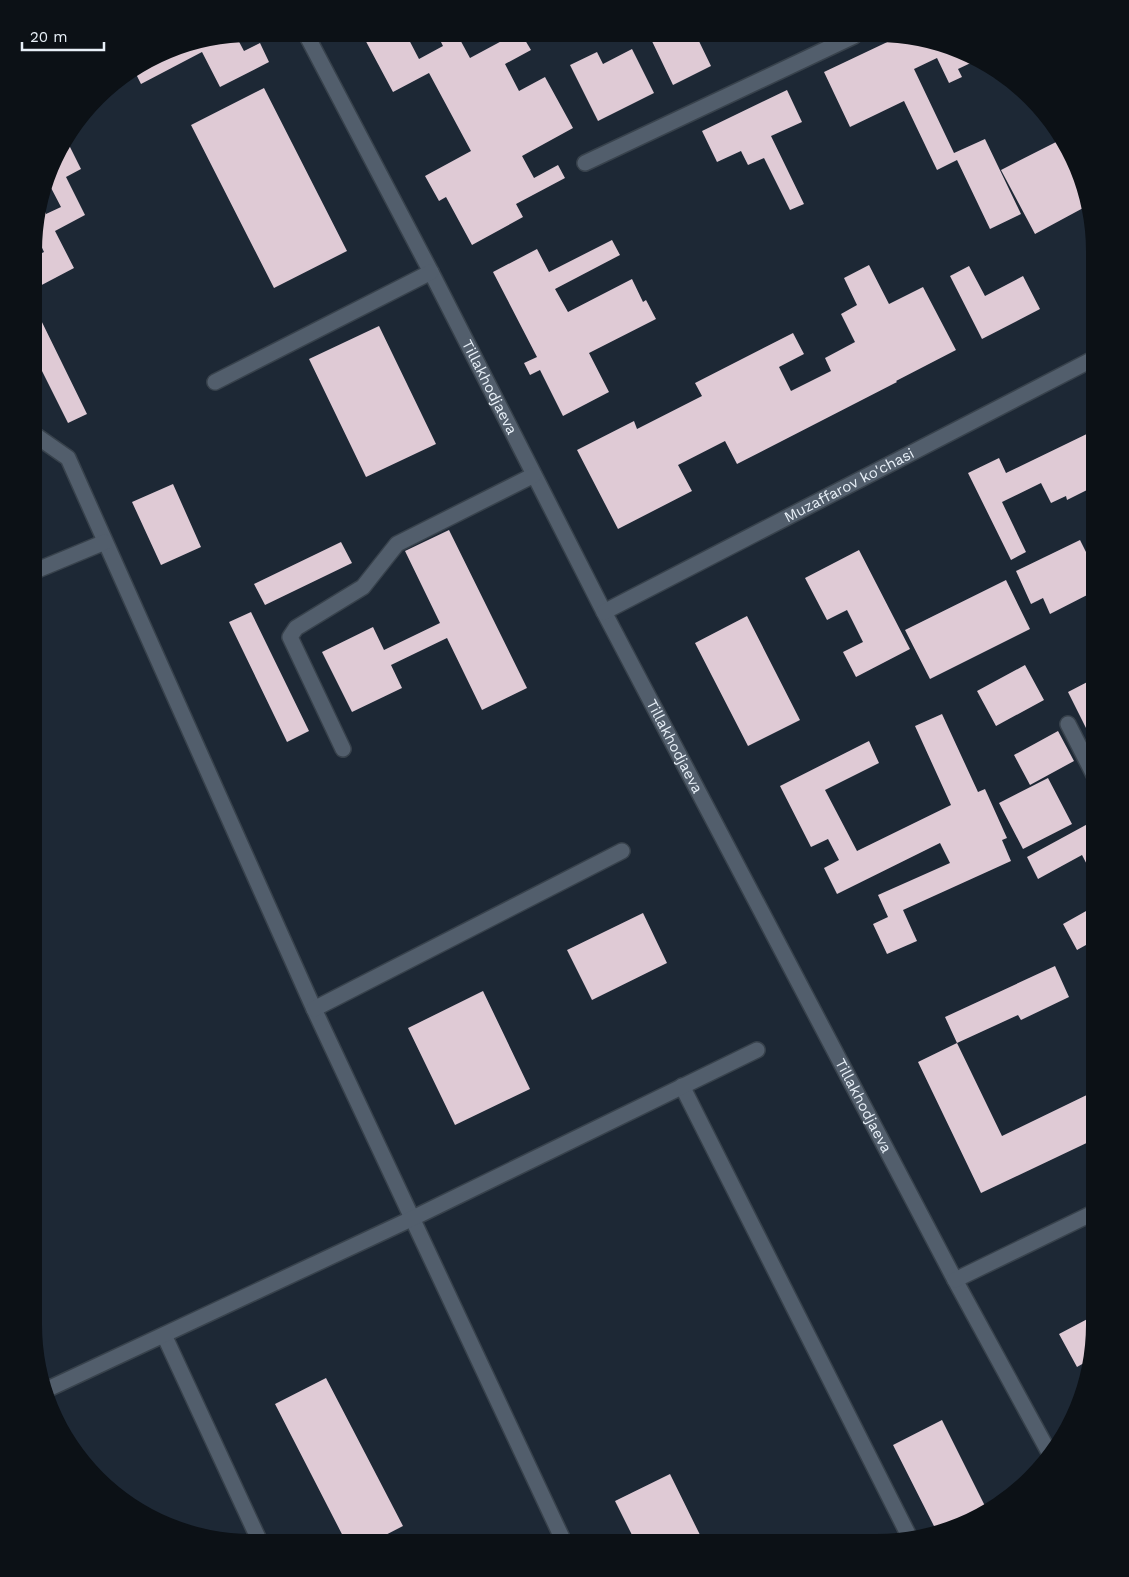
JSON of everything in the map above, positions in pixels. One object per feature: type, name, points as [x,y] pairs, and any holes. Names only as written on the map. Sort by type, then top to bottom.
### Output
[{"type":"street","name":"Tillakhodjaeva","points":[[310,42],[431,272],[604,612],[955,1280],[1046,1449]]},
{"type":"street","points":[[585,163],[841,42]]},
{"type":"street","points":[[215,382],[431,272]]},
{"type":"street","name":"Muzaffarov ko'chasi","points":[[604,612],[1086,363]]},
{"type":"street","points":[[42,442],[68,458],[314,1009],[560,1534]]},
{"type":"street","points":[[344,749],[290,637],[296,628],[363,587],[397,544],[534,475]]},
{"type":"street","points":[[42,568],[105,542]]},
{"type":"street","points":[[1068,724],[1086,759]]},
{"type":"street","points":[[314,1009],[622,851]]},
{"type":"street","points":[[52,1387],[411,1218],[757,1050]]},
{"type":"street","points":[[682,1086],[907,1532]]},
{"type":"street","points":[[955,1280],[1086,1216]]},
{"type":"street","points":[[164,1335],[256,1534]]},
{"type":"building","points":[[366,42],[410,42],[419,59],[443,46],[441,42],[461,42],[470,58],[500,42],[526,42],[531,50],[505,64],[519,91],[545,77],[573,128],[522,156],[534,178],[558,165],[565,178],[516,204],[523,217],[472,245],[446,197],[439,201],[425,176],[471,151],[429,73],[393,92]]},
{"type":"building","points":[[652,42],[699,42],[711,66],[673,85]]},
{"type":"building","points":[[240,43],[244,51],[260,43],[269,62],[220,87],[202,52],[141,84],[137,76],[171,58],[224,44]]},
{"type":"building","points":[[886,43],[905,44],[932,50],[969,64],[958,69],[962,77],[949,83],[937,58],[914,69],[954,153],[985,139],[1021,214],[990,229],[957,160],[937,170],[904,101],[850,127],[824,72]]},
{"type":"building","points":[[632,49],[654,93],[598,121],[570,65],[597,52],[603,64]]},
{"type":"building","points":[[264,88],[347,251],[274,288],[191,125]]},
{"type":"building","points":[[787,90],[802,122],[771,136],[804,204],[790,210],[764,158],[748,165],[741,151],[717,162],[702,131]]},
{"type":"building","points":[[1056,142],[1071,171],[1082,209],[1035,234],[1001,170]]},
{"type":"building","points":[[70,147],[81,169],[66,177],[85,215],[55,231],[74,268],[42,285],[42,253],[44,252],[42,248],[46,214],[61,207],[52,190],[58,171]]},
{"type":"building","points":[[612,240],[620,255],[555,289],[568,312],[632,279],[643,302],[646,300],[656,319],[589,353],[609,392],[563,416],[540,370],[530,375],[524,363],[537,357],[493,272],[537,249],[549,272]]},
{"type":"building","points":[[869,265],[889,304],[923,287],[956,350],[737,464],[725,441],[678,465],[692,491],[618,529],[577,450],[634,421],[637,429],[702,396],[695,383],[793,333],[804,354],[779,367],[791,391],[831,371],[825,358],[855,342],[841,314],[857,305],[844,278]]},
{"type":"building","points":[[969,266],[985,296],[1023,276],[1040,309],[982,339],[950,276]]},
{"type":"building","points":[[42,322],[87,414],[68,423],[42,371]]},
{"type":"building","points":[[379,326],[436,444],[366,477],[309,359]]},
{"type":"building","points":[[1086,434],[1086,490],[1067,500],[1066,496],[1051,503],[1041,483],[1002,502],[1026,552],[1011,560],[968,473],[999,458],[1006,473]]},
{"type":"building","points":[[173,484],[201,547],[161,565],[132,502]]},
{"type":"building","points":[[449,530],[527,688],[482,710],[447,638],[391,665],[402,688],[352,712],[322,652],[373,627],[384,650],[440,623],[405,551]]},
{"type":"building","points":[[1080,540],[1086,552],[1086,596],[1050,614],[1043,598],[1031,604],[1016,571]]},
{"type":"building","points":[[341,542],[352,563],[265,605],[254,584]]},
{"type":"building","points":[[859,550],[910,649],[856,677],[843,652],[863,642],[847,610],[827,620],[805,578]]},
{"type":"building","points":[[1006,580],[1030,629],[930,679],[905,630]]},
{"type":"building","points":[[251,612],[309,731],[287,742],[229,622]]},
{"type":"building","points":[[747,616],[800,720],[748,746],[695,643]]},
{"type":"building","points":[[1025,665],[1044,700],[996,726],[977,691]]},
{"type":"building","points":[[1086,683],[1086,728],[1068,692]]},
{"type":"building","points":[[942,714],[978,792],[985,789],[1007,838],[1002,840],[1011,861],[903,910],[917,941],[887,954],[873,924],[888,917],[878,895],[950,863],[940,843],[837,894],[824,868],[839,860],[828,839],[811,847],[780,786],[869,741],[879,763],[825,790],[857,851],[951,805],[915,726]]},
{"type":"building","points":[[1058,731],[1074,761],[1030,785],[1014,755]]},
{"type":"building","points":[[1048,778],[1072,824],[1023,849],[999,803]]},
{"type":"building","points":[[1086,825],[1086,863],[1082,855],[1038,879],[1027,857]]},
{"type":"building","points":[[1086,911],[1086,945],[1077,950],[1063,924]]},
{"type":"building","points":[[643,913],[667,963],[592,1000],[567,950]]},
{"type":"building","points":[[1055,966],[1069,997],[1021,1020],[1018,1015],[957,1043],[945,1017]]},
{"type":"building","points":[[483,991],[530,1089],[455,1125],[408,1028]]},
{"type":"building","points":[[957,1043],[1002,1136],[1086,1095],[1086,1143],[981,1193],[918,1062]]},
{"type":"building","points":[[1086,1320],[1085,1353],[1082,1364],[1077,1367],[1059,1334]]},
{"type":"building","points":[[326,1378],[403,1526],[388,1534],[342,1534],[275,1404]]},
{"type":"building","points":[[942,1420],[985,1505],[958,1519],[934,1526],[893,1445]]},
{"type":"building","points":[[670,1474],[700,1534],[632,1534],[615,1501]]}]
